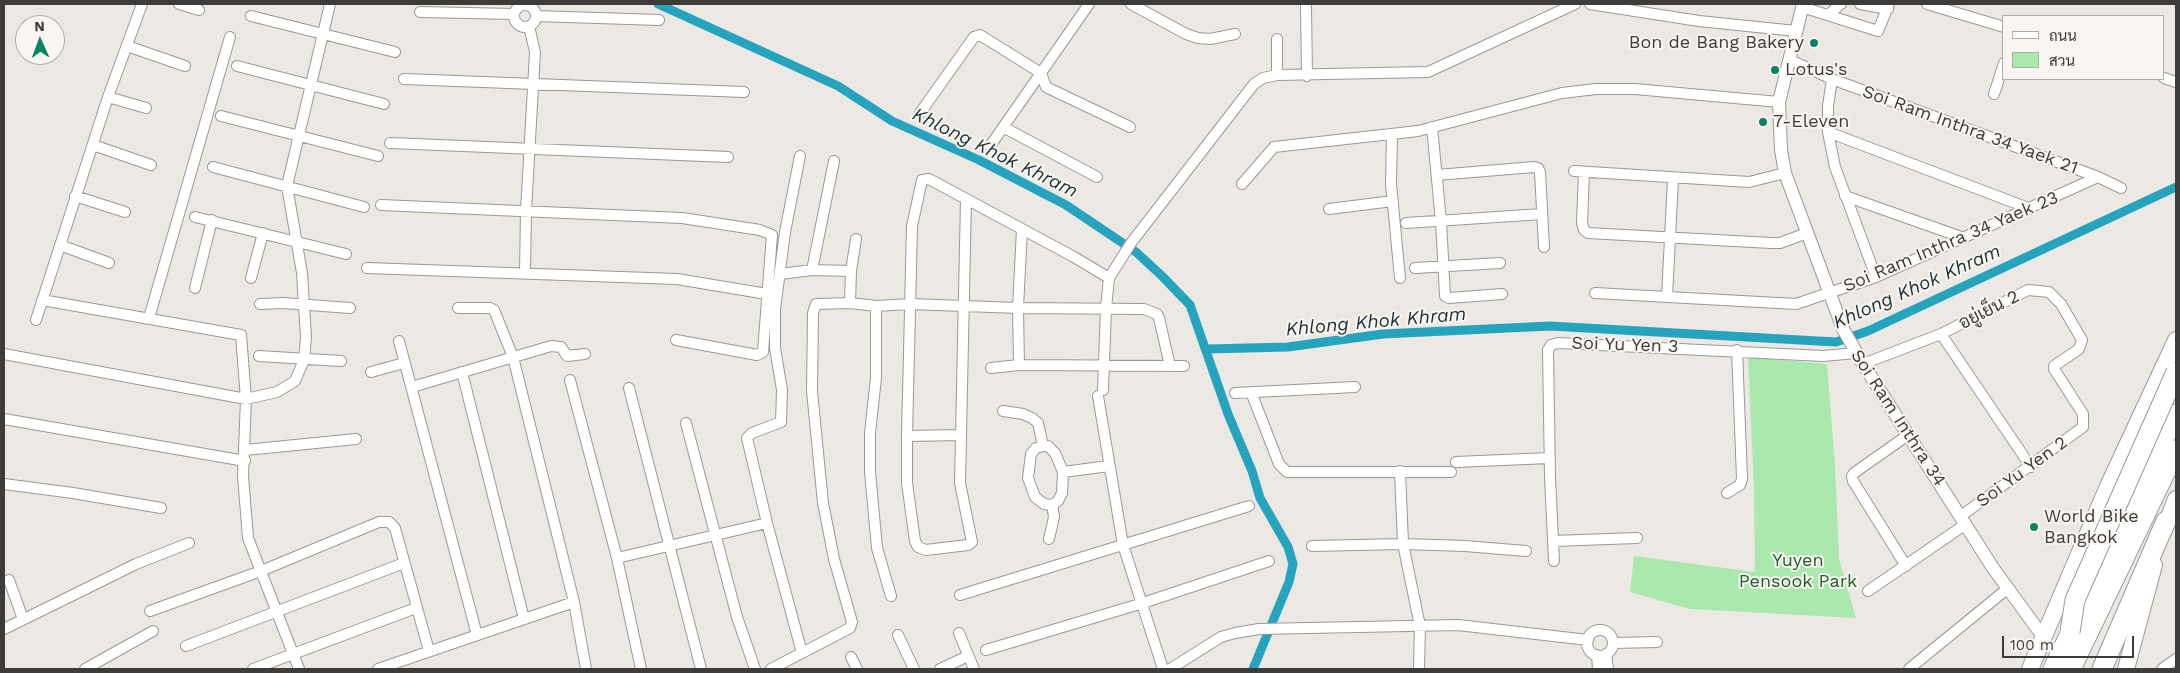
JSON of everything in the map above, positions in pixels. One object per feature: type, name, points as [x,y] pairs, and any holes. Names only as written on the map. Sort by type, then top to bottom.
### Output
[{"type":"highway","points":[[2070,632],[2075,600],[2172,364]]},
{"type":"highway","points":[[2053,669],[2176,414]]},
{"type":"highway","points":[[2071,669],[2176,450]]},
{"type":"highway","points":[[2102,669],[2166,521]]},
{"type":"main road","points":[[2176,340],[2172,364],[2172,384],[2176,392]]},
{"type":"main road","points":[[2030,669],[2109,484],[2172,364]]},
{"type":"main road","points":[[2126,669],[2166,521],[2176,499]]},
{"type":"street","points":[[36,320],[108,97],[142,4]]},
{"type":"street","points":[[179,4],[199,10]]},
{"type":"street","points":[[4,357],[246,400],[267,396],[286,388],[295,381],[304,360],[306,337],[302,273],[286,186],[330,4]]},
{"type":"street","points":[[990,146],[1089,4]]},
{"type":"street","points":[[1131,4],[1186,34],[1198,38],[1210,39],[1236,34]]},
{"type":"street","points":[[1163,669],[1123,545],[1109,466],[1101,393],[1105,366],[1106,308],[1109,278],[1129,246],[1254,84],[1263,78],[1277,75],[1307,76],[1428,72],[1574,4]]},
{"type":"street","points":[[1590,4],[1699,21],[1796,31]]},
{"type":"street","points":[[1828,15],[1841,4]]},
{"type":"street","points":[[1803,5],[1878,31],[1888,6],[1860,4]]},
{"type":"street","points":[[1927,4],[2002,26]]},
{"type":"street","points":[[420,12],[516,8],[524,5],[532,7],[536,16],[534,22],[529,26],[519,25],[515,20],[516,8]]},
{"type":"street","name":"Soi Ram Inthra 34","points":[[1803,5],[1780,102],[1779,129],[1785,173],[1843,329],[1853,349],[2007,589],[2044,638]]},
{"type":"street","points":[[1306,6],[1307,76]]},
{"type":"street","points":[[251,16],[395,52]]},
{"type":"street","points":[[536,16],[659,20]]},
{"type":"street","points":[[525,273],[526,211],[535,52],[529,26]]},
{"type":"street","points":[[920,113],[977,36],[985,37],[1040,72],[1046,87],[1130,127]]},
{"type":"street","points":[[149,318],[230,37]]},
{"type":"street","points":[[1277,38],[1277,75]]},
{"type":"street","points":[[127,46],[185,66]]},
{"type":"street","name":"Soi Ram Inthra 34 Yaek 21","points":[[1790,60],[1832,79],[2098,177],[2121,188]]},
{"type":"street","points":[[237,66],[384,104]]},
{"type":"street","points":[[1994,94],[2002,69]]},
{"type":"street","points":[[404,79],[744,92]]},
{"type":"street","points":[[1832,79],[1828,106],[1828,132],[1835,167],[1876,277]]},
{"type":"street","points":[[1242,184],[1274,146],[1392,134],[1432,127],[1562,93],[1596,89],[1635,89],[1780,102]]},
{"type":"street","points":[[108,97],[146,108]]},
{"type":"street","points":[[221,116],[378,156]]},
{"type":"street","points":[[1003,127],[1097,177]]},
{"type":"street","points":[[1432,127],[1441,221],[1445,296],[1448,298],[1502,294]]},
{"type":"street","points":[[1828,132],[2031,209]]},
{"type":"street","points":[[1392,134],[1391,184],[1400,278]]},
{"type":"street","points":[[390,143],[728,157]]},
{"type":"street","points":[[93,145],[151,165]]},
{"type":"street","points":[[800,156],[775,309],[775,348],[782,390],[781,422],[752,433],[747,438],[767,524],[802,653]]},
{"type":"street","points":[[812,270],[834,161]]},
{"type":"street","points":[[213,167],[364,207]]},
{"type":"street","points":[[1437,175],[1538,168],[1544,247]]},
{"type":"street","points":[[1785,173],[1749,182],[1673,179],[1579,171],[1582,223],[1584,230],[1588,233],[1771,243],[1807,233]]},
{"type":"street","name":"Soi Ram Inthra 34 Yaek 23","points":[[1595,293],[1796,304],[1831,294],[1876,277],[2031,209],[2098,177]]},
{"type":"street","points":[[966,199],[960,483],[972,542],[968,545],[926,550],[918,547],[915,541],[907,483],[907,436],[912,226],[922,180],[929,179],[1022,229],[1109,278]]},
{"type":"street","points":[[1667,296],[1673,179]]},
{"type":"street","points":[[75,196],[125,212]]},
{"type":"street","points":[[1845,196],[1964,238]]},
{"type":"street","points":[[1330,209],[1394,201]]},
{"type":"street","points":[[381,205],[682,218],[767,232],[772,235],[764,348],[761,354],[756,355],[676,340]]},
{"type":"street","points":[[1406,223],[1542,214]]},
{"type":"street","points":[[195,217],[346,254]]},
{"type":"street","points":[[195,288],[212,220]]},
{"type":"street","points":[[1019,364],[1018,308],[1022,229]]},
{"type":"street","points":[[252,278],[263,233]]},
{"type":"street","points":[[850,303],[851,271],[856,239]]},
{"type":"street","points":[[60,245],[109,263]]},
{"type":"street","points":[[1415,268],[1500,263]]},
{"type":"street","points":[[367,268],[677,279],[767,294]]},
{"type":"street","points":[[780,274],[812,270],[851,271]]},
{"type":"street","name":"อยู่เย็น 2","points":[[1941,334],[2028,290],[2044,290],[2053,294],[2082,340],[2079,349],[2054,366],[2054,369],[2083,414],[2083,427]]},
{"type":"street","points":[[42,300],[241,335],[246,400],[243,476],[248,538],[299,669]]},
{"type":"street","points":[[771,669],[850,628],[852,622],[834,559],[823,503],[812,391],[814,306],[819,303],[850,303],[876,306],[910,304],[1018,308],[1144,309],[1157,314],[1170,366]]},
{"type":"street","points":[[260,304],[303,304],[350,308]]},
{"type":"street","points":[[876,306],[876,378],[870,433],[870,472],[877,548],[891,596]]},
{"type":"street","points":[[458,308],[492,308],[497,315],[513,357],[574,602],[586,669]]},
{"type":"street","points":[[1863,364],[1941,334],[2031,466]]},
{"type":"street","points":[[399,341],[477,635]]},
{"type":"street","name":"Soi Yu Yen 3","points":[[1554,561],[1548,350],[1551,345],[1558,343],[1737,350],[1823,356],[1853,349]]},
{"type":"street","points":[[412,387],[554,345],[561,347],[567,356],[585,354]]},
{"type":"street","points":[[1727,493],[1740,485],[1742,476],[1737,350]]},
{"type":"street","points":[[259,356],[341,361]]},
{"type":"street","points":[[371,372],[404,363]]},
{"type":"street","points":[[991,368],[1019,364],[1184,366]]},
{"type":"street","points":[[462,372],[524,619]]},
{"type":"street","points":[[570,380],[617,558],[641,669]]},
{"type":"street","points":[[1235,393],[1355,387]]},
{"type":"street","points":[[629,388],[668,547],[701,669]]},
{"type":"street","points":[[1251,392],[1279,464],[1287,472],[1451,472]]},
{"type":"street","points":[[1003,411],[1022,414],[1038,423],[1043,446]]},
{"type":"street","points":[[4,419],[245,456],[356,439]]},
{"type":"street","points":[[686,423],[737,616],[754,669]]},
{"type":"street","name":"Soi Yu Yen 2","points":[[1868,591],[1906,566],[2083,427]]},
{"type":"street","points":[[907,436],[960,435]]},
{"type":"street","points":[[1906,566],[1853,481],[1852,476],[1908,436]]},
{"type":"street","points":[[1043,446],[1048,446],[1055,453],[1064,472],[1062,493],[1058,501],[1052,505],[1044,504],[1035,497],[1028,478],[1031,454],[1036,448],[1043,446]]},
{"type":"street","points":[[1456,462],[1550,458]]},
{"type":"street","points":[[1064,472],[1109,466]]},
{"type":"street","points":[[1400,471],[1403,544],[1420,626],[1419,669]]},
{"type":"street","points":[[4,484],[73,493],[161,508]]},
{"type":"street","points":[[1048,539],[1054,517],[1052,505]]},
{"type":"street","points":[[960,595],[1249,506]]},
{"type":"street","points":[[150,610],[260,571],[384,521],[390,522],[395,528],[429,651]]},
{"type":"street","points":[[617,558],[767,524]]},
{"type":"street","points":[[1553,541],[1637,538]]},
{"type":"street","points":[[4,629],[136,564],[189,543]]},
{"type":"street","points":[[1312,546],[1403,544],[1465,546],[1526,552]]},
{"type":"street","points":[[986,650],[1143,603],[1269,561]]},
{"type":"street","points":[[186,646],[404,563]]},
{"type":"street","points":[[9,580],[23,619]]},
{"type":"street","points":[[1909,669],[1922,665],[2007,589]]},
{"type":"street","points":[[378,669],[574,602]]},
{"type":"street","points":[[252,669],[416,608]]},
{"type":"street","points":[[1170,669],[1221,637],[1259,629],[1458,625],[1588,640]]},
{"type":"street","points":[[1598,669],[1602,655],[1611,650],[1613,643],[1607,633],[1602,630],[1591,634],[1588,640],[1589,650],[1602,655],[1608,669]]},
{"type":"street","points":[[85,669],[154,632]]},
{"type":"street","points":[[960,633],[974,669]]},
{"type":"street","points":[[898,635],[914,669]]},
{"type":"street","points":[[1613,643],[1658,642]]},
{"type":"street","points":[[940,669],[968,656]]},
{"type":"street","points":[[851,657],[858,669]]},
{"type":"street","points":[[2162,669],[2176,659]]},
{"type":"green space","name":"Yuyen Pensook Park","points":[[1748,357],[1827,364],[1835,465],[1839,559],[1856,618],[1690,609],[1630,592],[1634,556],[1755,572],[1754,491]]},
{"type":"waterway","name":"Khlong Khok Khram","points":[[658,4],[838,86],[892,121],[979,160],[1066,205],[1136,252],[1190,305],[1228,414],[1252,471],[1260,498],[1288,547],[1293,564],[1289,582],[1253,669]]},
{"type":"waterway","name":"Khlong Khok Khram","points":[[1207,349],[1288,347],[1383,334],[1550,326],[1836,342],[1868,331],[2176,187]]},
{"type":"place","name":"Bon de Bang Bakery","points":[[1814,43]]},
{"type":"place","name":"Lotus's","points":[[1775,70]]},
{"type":"place","name":"7-Eleven","points":[[1763,122]]},
{"type":"place","name":"World Bike Bangkok","points":[[2034,527]]}]
